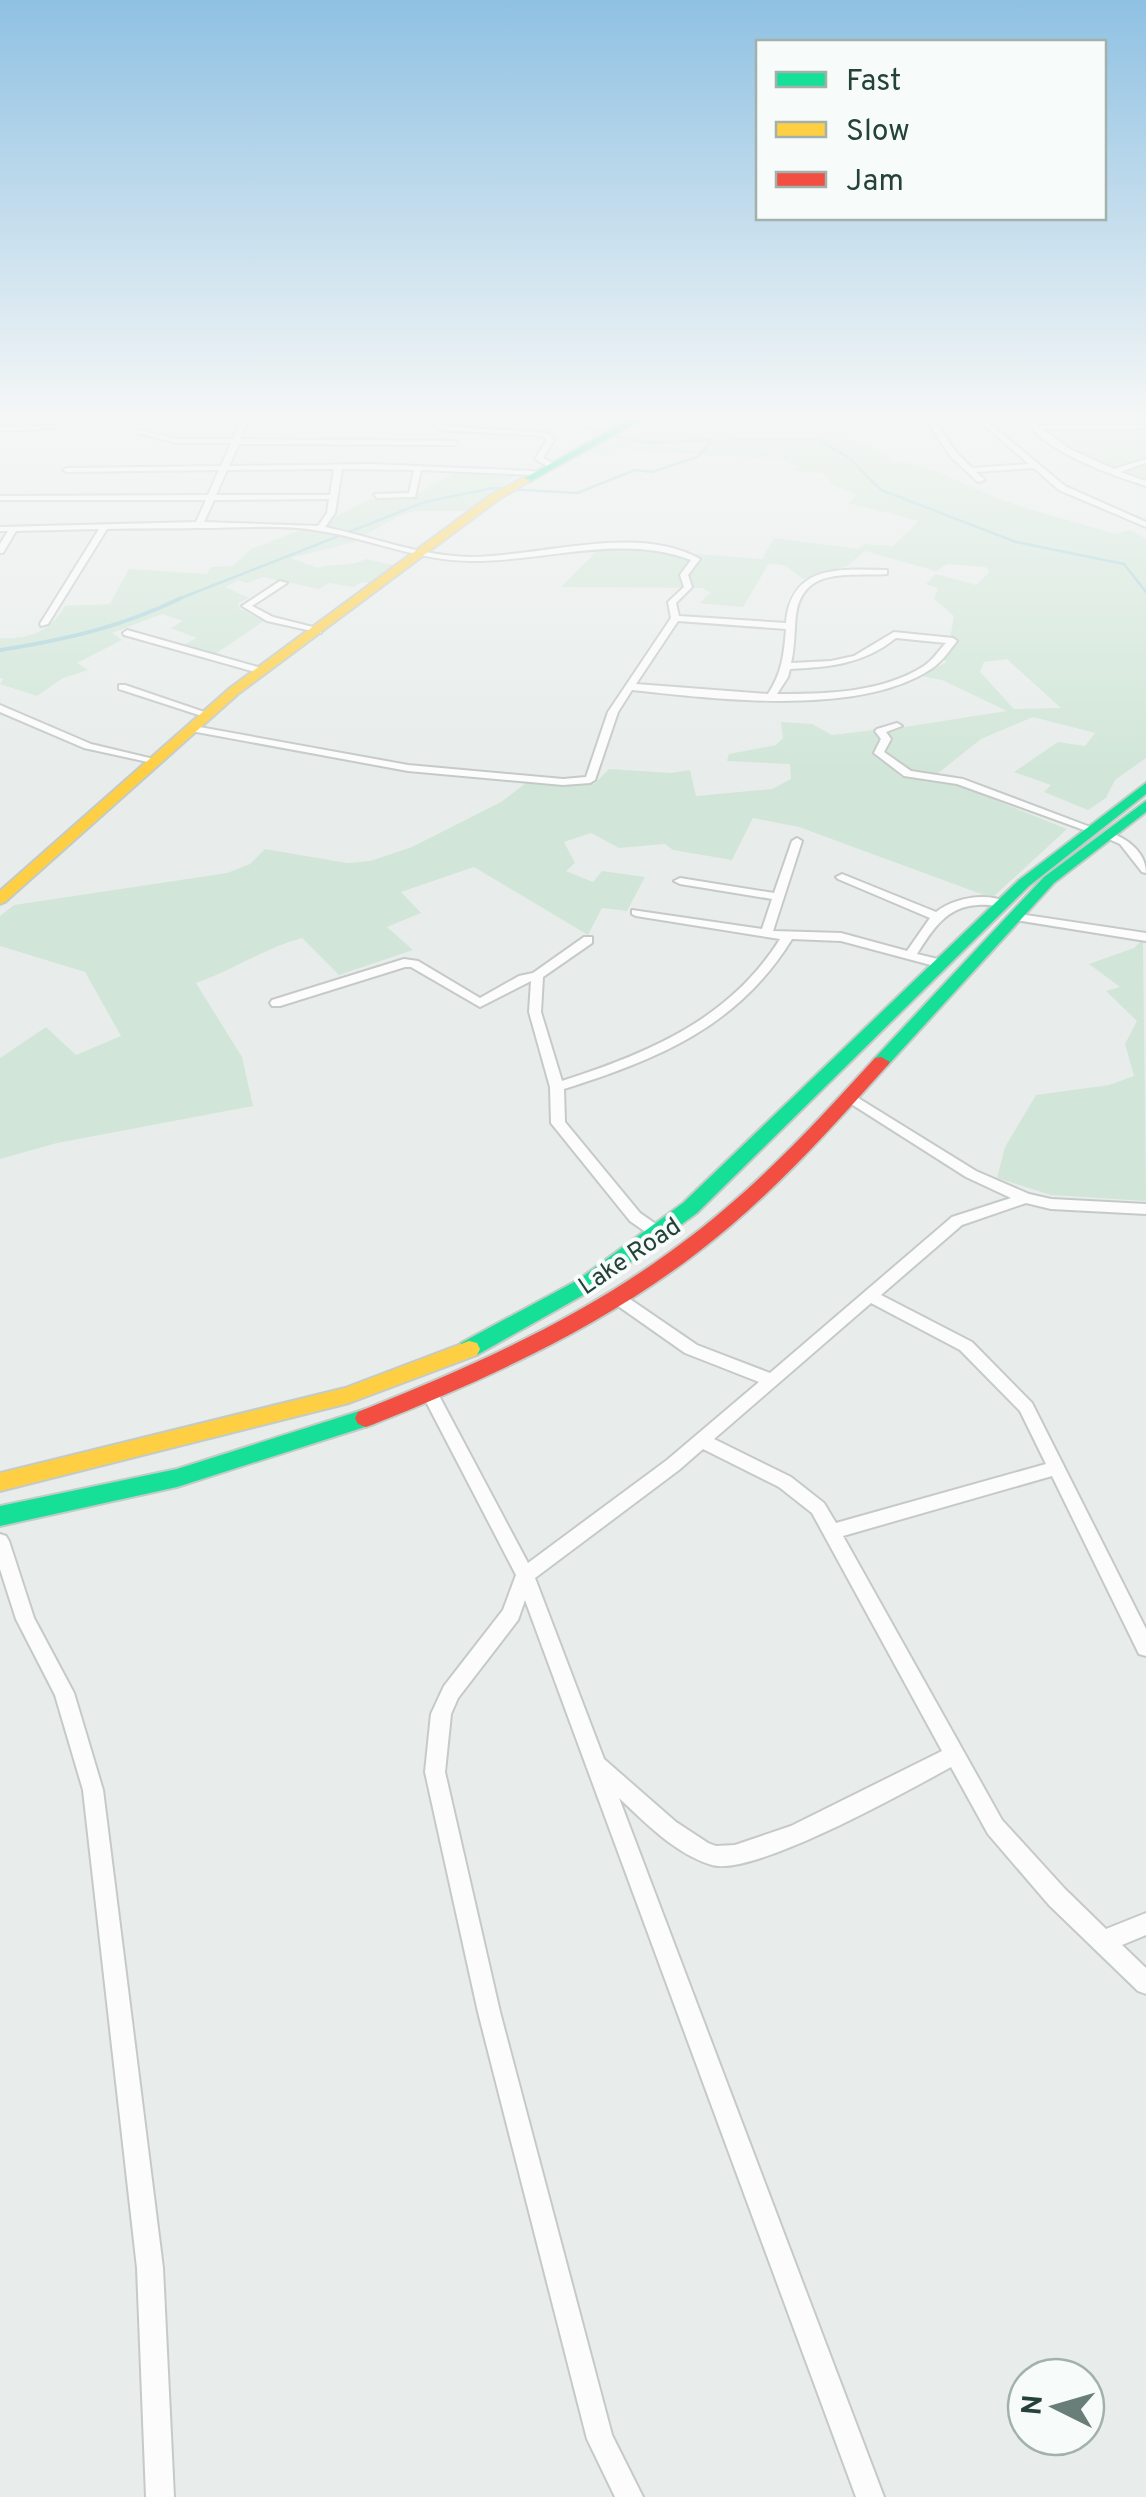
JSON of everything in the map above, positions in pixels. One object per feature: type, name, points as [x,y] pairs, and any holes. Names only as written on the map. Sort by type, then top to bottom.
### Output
[{"type":"main road","points":[[2,894],[262,672],[447,536]]},
{"type":"main road","name":"Lake Road","points":[[0,1482],[208,1434],[387,1382],[508,1326],[630,1255],[830,1077],[942,964],[1146,787]]},
{"type":"main road","name":"Lake Road","points":[[1098,832],[1146,804]]},
{"type":"main road","name":"Lake Road","points":[[0,1516],[216,1467],[430,1394],[497,1364],[616,1297],[686,1251],[850,1096],[1008,910]]},
{"type":"street","points":[[44,624],[99,536]]},
{"type":"street","points":[[122,687],[201,722],[408,768],[590,780],[609,720],[675,618],[671,604],[688,588],[684,575],[696,560],[683,552],[604,546],[578,552],[470,560],[352,536]]},
{"type":"street","points":[[770,698],[787,666],[788,626],[794,602],[811,581],[844,570],[884,572]]},
{"type":"street","points":[[284,582],[246,606],[270,619],[318,632]]},
{"type":"street","points":[[675,618],[788,626]]},
{"type":"street","points":[[127,633],[262,672]]},
{"type":"street","points":[[633,687],[812,698],[909,678],[937,664],[953,641],[894,635],[866,657],[787,666]]},
{"type":"street","points":[[0,708],[88,746],[157,761]]},
{"type":"street","points":[[897,726],[880,731],[886,738],[879,754],[898,769],[959,780],[1124,842],[1146,870]]},
{"type":"street","points":[[766,934],[797,840]]},
{"type":"street","points":[[842,877],[937,916]]},
{"type":"street","points":[[680,881],[780,897]]},
{"type":"street","points":[[912,952],[937,916],[966,901],[1146,937]]},
{"type":"street","points":[[636,912],[766,934],[841,937],[912,952],[942,964]]},
{"type":"street","points":[[557,1087],[677,1039],[728,1006],[764,974],[788,936]]},
{"type":"street","points":[[276,1003],[392,964],[414,964],[480,1003],[523,979],[537,976],[588,940]]},
{"type":"street","points":[[537,976],[535,1012],[557,1087],[558,1122],[636,1217],[658,1232]]},
{"type":"street","points":[[850,1096],[971,1174],[1026,1198],[1051,1204],[1146,1210]]},
{"type":"street","points":[[629,2497],[600,2439],[489,2012],[435,1772],[441,1714],[451,1692],[511,1614],[524,1575],[702,1440],[957,1221],[1026,1198]]},
{"type":"street","points":[[868,1295],[935,1328],[986,1362],[1026,1407],[1146,1648]]},
{"type":"street","points":[[616,1297],[638,1317],[691,1349],[772,1380]]},
{"type":"street","points":[[430,1394],[524,1575],[870,2497]]},
{"type":"street","points":[[702,1440],[800,1492],[834,1531],[995,1827],[1057,1897],[1146,1983]]},
{"type":"street","points":[[834,1531],[1054,1469]]},
{"type":"street","points":[[0,1541],[25,1619],[64,1693],[94,1790],[150,2268],[160,2497]]},
{"type":"street","points":[[593,1762],[697,1847],[736,1858],[864,1803],[955,1754]]},
{"type":"street","points":[[1104,1941],[1146,1924]]},
{"type":"green space","points":[[287,536],[365,536],[354,542],[291,558],[317,568],[366,559],[397,566],[374,584],[362,582],[354,587],[329,583],[319,589],[263,577],[247,583],[238,580],[225,587],[249,598],[238,603],[240,609],[264,621],[215,654],[179,647],[197,638],[171,628],[183,621],[162,614],[112,633],[122,640],[77,663],[88,670],[63,678],[37,696],[0,684],[4,679],[0,678],[0,638],[38,632],[53,622],[65,606],[110,604],[129,569],[207,574],[211,567],[233,566],[251,549]]},
{"type":"green space","points":[[904,536],[1140,536],[1146,539],[1146,758],[1115,780],[1106,798],[1088,810],[1044,792],[1051,785],[1014,772],[1058,742],[1085,746],[1095,733],[1033,717],[981,739],[937,774],[911,773],[883,756],[885,730],[1007,711],[942,680],[921,676],[947,662],[940,658],[949,645],[954,616],[934,599],[938,588],[926,584],[936,574],[976,585],[990,572],[986,567],[947,564],[936,571],[865,551],[847,566],[803,579],[786,566],[769,563],[743,607],[699,603],[711,593],[702,588],[561,587],[601,547],[762,559],[774,538],[858,549],[864,544],[893,546]],"holes":[[[1007,659],[1061,708],[1014,709],[980,672],[984,662]]]},
{"type":"green space","points":[[781,722],[812,724],[832,735],[875,730],[882,739],[874,753],[901,777],[940,778],[1067,829],[992,898],[799,827],[753,818],[732,860],[673,850],[665,844],[619,848],[591,833],[564,842],[575,863],[566,871],[593,882],[602,871],[645,877],[627,911],[602,908],[588,935],[474,867],[401,892],[421,913],[387,927],[413,950],[339,975],[302,938],[196,983],[242,1057],[253,1106],[57,1143],[0,1159],[0,1058],[46,1027],[76,1055],[121,1036],[85,972],[0,946],[0,916],[14,905],[227,873],[250,864],[265,849],[347,863],[370,861],[412,847],[501,802],[526,783],[594,784],[609,769],[671,773],[690,770],[696,796],[772,789],[791,779],[790,764],[727,761],[729,754],[776,745],[783,738]]},
{"type":"green space","points":[[1143,939],[1146,1201],[1051,1195],[997,1178],[1005,1147],[1036,1095],[1109,1085],[1134,1076],[1125,1044],[1137,1021],[1106,991],[1120,987],[1089,964],[1134,948]]},
{"type":"waterway","points":[[180,598],[340,536]]},
{"type":"waterway","points":[[999,536],[1124,564],[1146,592]]},
{"type":"waterway","points":[[0,650],[92,631],[180,598]]},
{"type":"waterway","points":[[176,600],[180,598]]},
{"type":"traffic: fast","points":[[469,1349],[585,1285],[690,1208],[1024,883],[1146,787]]},
{"type":"traffic: fast","points":[[881,1062],[1049,880],[1146,805]]},
{"type":"traffic: fast","points":[[0,1516],[177,1478],[366,1418]]},
{"type":"traffic: slow","points":[[0,899],[234,691],[443,536]]},
{"type":"traffic: slow","points":[[0,1482],[349,1395],[469,1349]]},
{"type":"traffic: jam","points":[[366,1418],[534,1345],[653,1275],[766,1183],[881,1062]]}]
